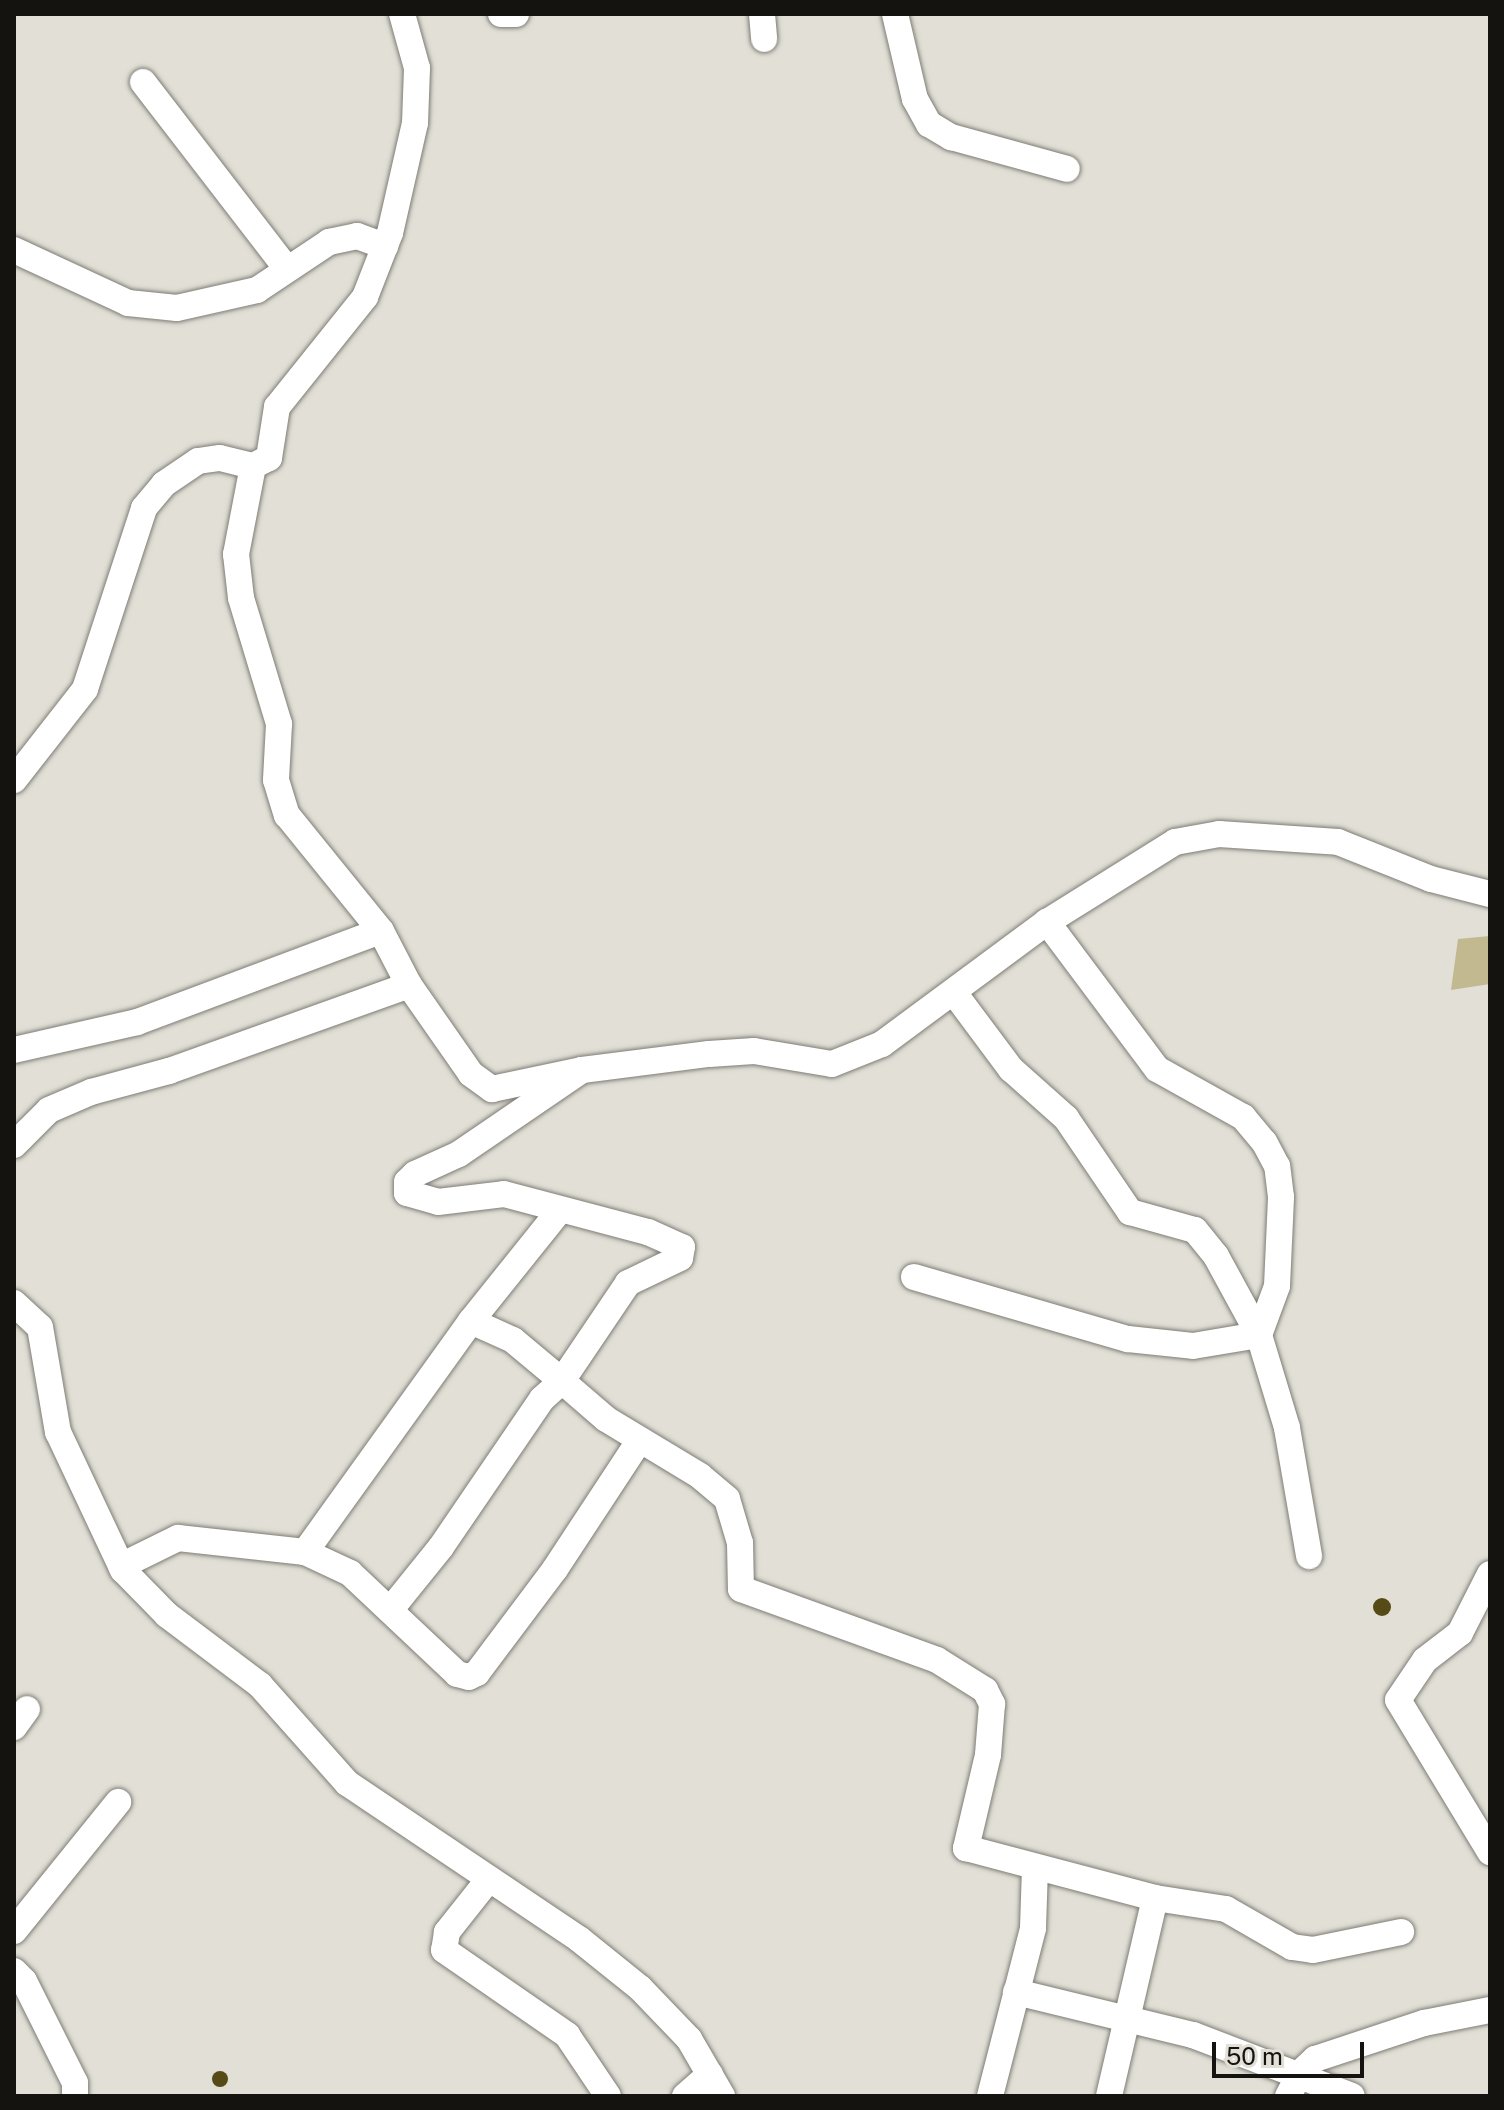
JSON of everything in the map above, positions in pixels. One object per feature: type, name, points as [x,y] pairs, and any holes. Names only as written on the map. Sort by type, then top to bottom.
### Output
[{"type":"street","points":[[402,14],[417,68],[417,106],[385,246],[357,311],[277,407],[273,453],[253,466],[236,554],[241,598],[279,724],[276,780],[287,815],[381,931],[409,985],[480,1084],[492,1089],[582,1070],[754,1051],[832,1064],[882,1044],[955,994],[1047,922],[1175,842],[1219,834],[1338,842],[1431,879],[1490,894]]},
{"type":"street","points":[[501,14],[516,14]]},
{"type":"street","points":[[895,14],[915,99],[929,124],[951,137],[1067,169]]},
{"type":"street","points":[[143,82],[219,174],[287,269]]},
{"type":"street","points":[[14,250],[128,303],[177,308],[257,290],[329,242],[357,236],[385,246]]},
{"type":"street","points":[[14,780],[85,689],[144,508],[164,484],[198,461],[220,458],[253,466]]},
{"type":"street","points":[[1047,922],[1157,1069],[1243,1117],[1264,1142],[1277,1166],[1281,1197],[1277,1286],[1259,1335]]},
{"type":"street","points":[[14,1050],[137,1022],[381,931]]},
{"type":"street","points":[[14,1145],[49,1110],[91,1092],[169,1071],[409,985]]},
{"type":"street","points":[[955,994],[1011,1069],[1066,1118],[1130,1212],[1195,1230],[1216,1256],[1259,1335],[1287,1428],[1309,1556]]},
{"type":"street","points":[[391,1609],[441,1547],[542,1399],[562,1381],[628,1283],[680,1258],[682,1247],[648,1232],[504,1194],[472,1200],[416,1198],[407,1193],[407,1182],[427,1166],[459,1154],[582,1070]]},
{"type":"street","points":[[305,1552],[471,1321],[560,1210]]},
{"type":"street","points":[[914,1277],[1128,1339],[1219,1345],[1259,1335]]},
{"type":"street","points":[[14,1303],[40,1327],[58,1432],[121,1566],[167,1615],[260,1685],[347,1783],[579,1939],[640,1988],[689,2039],[716,2085],[685,2096]]},
{"type":"street","points":[[471,1321],[513,1340],[639,1441],[700,1476],[727,1499],[740,1543],[741,1589],[937,1660],[985,1690],[992,1704],[988,1755],[964,1842],[969,1850],[1155,1898],[1226,1909],[1292,1947],[1313,1950],[1401,1932]]},
{"type":"street","points":[[121,1566],[178,1538],[305,1552],[350,1573],[457,1674],[477,1673],[555,1569],[639,1441]]},
{"type":"street","points":[[1490,1574],[1460,1633],[1425,1660],[1398,1700],[1490,1852]]},
{"type":"street","points":[[14,1931],[118,1802]]},
{"type":"street","points":[[990,2096],[1033,1928],[1035,1867]]},
{"type":"street","points":[[489,1879],[447,1932],[444,1950],[567,2035],[608,2096]]},
{"type":"street","points":[[1109,2096],[1155,1898]]},
{"type":"street","points":[[14,1971],[24,1981],[75,2083],[75,2096]]},
{"type":"street","points":[[1016,1992],[1193,2035],[1294,2084],[1352,2096]]},
{"type":"street","points":[[1294,2084],[1315,2059],[1424,2023],[1490,2010]]},
{"type":"shaded area","points":[[1490,936],[1490,984],[1451,990],[1458,939]]},
{"type":"building","points":[[1382,1598],[1391,1607],[1382,1616],[1373,1607]]},
{"type":"building","points":[[217,2071],[223,2071],[228,2079],[226,2085],[217,2087],[212,2082],[212,2076]]}]
